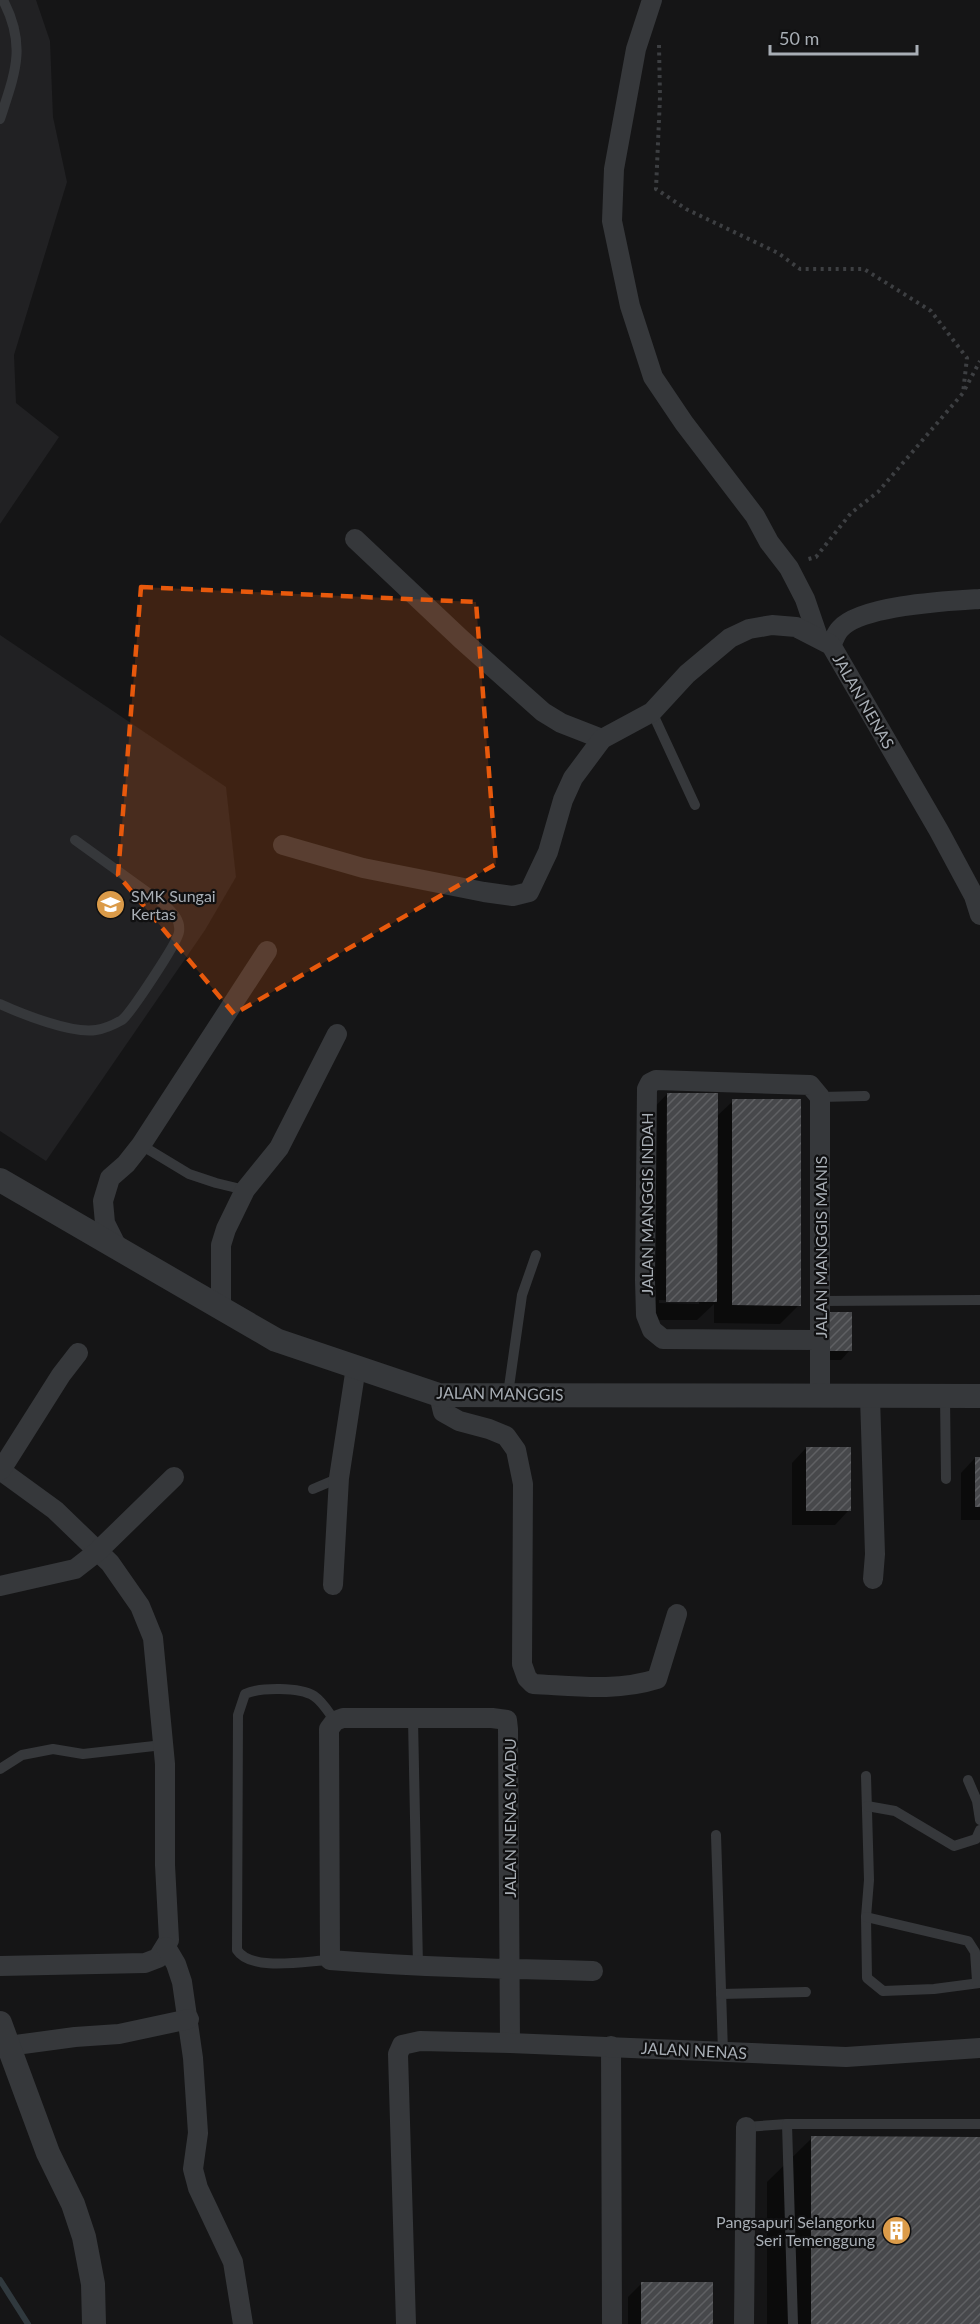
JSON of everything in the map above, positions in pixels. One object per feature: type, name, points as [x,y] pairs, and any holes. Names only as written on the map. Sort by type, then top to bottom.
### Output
[{"type":"street","name":"JALAN NENAS","points":[[652,0],[636,49],[614,169],[612,221],[630,306],[653,377],[684,423],[755,516],[769,542],[783,559],[824,641],[939,831],[978,902]]},
{"type":"street","points":[[354,538],[461,639],[543,712],[561,723],[602,739]]},
{"type":"street","points":[[282,845],[363,867],[484,892],[513,896],[529,892],[548,852],[563,800],[573,778],[602,739],[652,712],[687,674],[730,638],[749,629],[772,625],[796,627],[824,641],[856,617],[896,607],[980,599]]},
{"type":"street","points":[[117,1247],[105,1223],[104,1201],[110,1178],[126,1164],[141,1145],[267,951]]},
{"type":"street","points":[[221,1308],[221,1245],[226,1229],[245,1190],[279,1148],[338,1034]]},
{"type":"street","name":"JALAN MANGGIS INDAH","points":[[820,1097],[810,1085],[656,1080],[650,1083],[648,1089],[645,1280],[646,1315],[652,1330],[663,1339],[820,1340]]},
{"type":"street","name":"JALAN MANGGIS MANIS","points":[[820,1097],[820,1397]]},
{"type":"street","name":"JALAN MANGGIS","points":[[0,1180],[276,1340],[439,1395],[980,1396]]},
{"type":"street","points":[[0,1966],[145,1964],[158,1958],[169,1940],[165,1865],[165,1764],[153,1638],[140,1605],[122,1578],[98,1551],[55,1510],[1,1470],[61,1375],[78,1353]]},
{"type":"street","points":[[333,1585],[339,1478],[356,1367]]},
{"type":"street","points":[[439,1395],[443,1412],[459,1421],[506,1436],[516,1450],[523,1484],[522,1664],[527,1678],[533,1684],[606,1688],[636,1686],[657,1679],[677,1614]]},
{"type":"street","points":[[870,1397],[875,1554],[873,1579]]},
{"type":"street","points":[[0,1586],[75,1569],[98,1551],[174,1477]]},
{"type":"street","name":"JALAN NENAS MADU","points":[[334,1721],[343,1718],[492,1718],[507,1720],[510,2043]]},
{"type":"street","points":[[334,1721],[329,1729],[330,1960],[418,1966],[593,1971]]},
{"type":"street","points":[[166,1947],[176,1964],[182,1982],[194,2058],[198,2133],[194,2169],[198,2188],[233,2262],[243,2324]]},
{"type":"street","points":[[94,2324],[93,2284],[84,2237],[73,2204],[48,2153],[2,2041],[118,2034],[189,2019]]},
{"type":"street","name":"JALAN NENAS","points":[[406,2324],[398,2054],[402,2045],[408,2042],[611,2046],[846,2057],[980,2048]]},
{"type":"street","points":[[611,2046],[612,2324]]},
{"type":"street","points":[[744,2324],[746,2127]]},
{"type":"lane","points":[[0,118],[17,63],[17,40],[3,0]]},
{"type":"lane","points":[[652,712],[695,805]]},
{"type":"lane","points":[[0,1004],[24,1015],[81,1030],[97,1030],[123,1019],[148,986],[179,932],[177,917],[165,905],[75,840]]},
{"type":"lane","points":[[820,1097],[864,1096]]},
{"type":"lane","points":[[141,1145],[189,1174],[216,1184],[245,1190]]},
{"type":"lane","points":[[508,1394],[522,1295],[536,1255]]},
{"type":"lane","points":[[820,1301],[980,1300]]},
{"type":"lane","points":[[945,1396],[946,1479]]},
{"type":"lane","points":[[313,1489],[339,1478]]},
{"type":"lane","points":[[330,1960],[282,1964],[255,1962],[241,1957],[237,1950],[238,1715],[245,1694],[255,1690],[300,1691],[313,1695],[322,1702],[334,1721]]},
{"type":"lane","points":[[413,1719],[418,1966]]},
{"type":"lane","points":[[0,1769],[22,1755],[53,1749],[84,1754],[163,1745]]},
{"type":"lane","points":[[866,1917],[968,1941],[975,1952],[978,1982],[934,1989],[883,1991],[867,1978],[866,1917],[869,1880],[867,1776]]},
{"type":"lane","points":[[968,1780],[977,1801],[980,1821]]},
{"type":"lane","points":[[867,1806],[895,1811],[954,1846],[976,1839],[980,1830]]},
{"type":"lane","points":[[716,1835],[723,2052]]},
{"type":"lane","points":[[721,1994],[806,1992]]},
{"type":"lane","points":[[787,2124],[794,2324]]},
{"type":"lane","points":[[746,2127],[787,2124],[980,2124]]},
{"type":"path","points":[[658,40],[660,97],[656,189],[686,209],[778,253],[800,269],[864,269],[931,311],[967,358],[963,393]]},
{"type":"path","points":[[783,559],[788,557],[804,560],[816,557],[851,513],[878,492],[963,393],[980,362]]},
{"type":"highlighted area","points":[[141,587],[476,602],[496,864],[234,1014],[118,875]]},
{"type":"shaded area","points":[[0,0],[36,0],[50,41],[53,117],[67,182],[14,355],[16,403],[59,437],[0,524]]},
{"type":"shaded area","name":"SMK Sungai Kertas","points":[[0,635],[226,787],[236,877],[205,930],[46,1161],[0,1131]]},
{"type":"building","points":[[667,1093],[718,1093],[717,1302],[666,1302]]},
{"type":"building","points":[[732,1099],[801,1099],[801,1306],[732,1305]]},
{"type":"building","points":[[827,1312],[852,1312],[852,1351],[827,1351]]},
{"type":"building","points":[[806,1447],[851,1447],[851,1511],[806,1511]]},
{"type":"building","points":[[975,1457],[980,1457],[980,1507],[975,1507]]},
{"type":"building","name":"Pangsapuri Selangorku Seri Temenggung","points":[[811,2136],[980,2137],[980,2324],[811,2324]]},
{"type":"building","points":[[641,2282],[713,2282],[713,2324],[641,2324]]},
{"type":"waterway","points":[[0,2280],[28,2324]]},
{"type":"place","name":"SMK Sungai Kertas","points":[[110,904]]},
{"type":"place","name":"Pangsapuri Selangorku Seri Temenggung","points":[[896,2230]]}]
